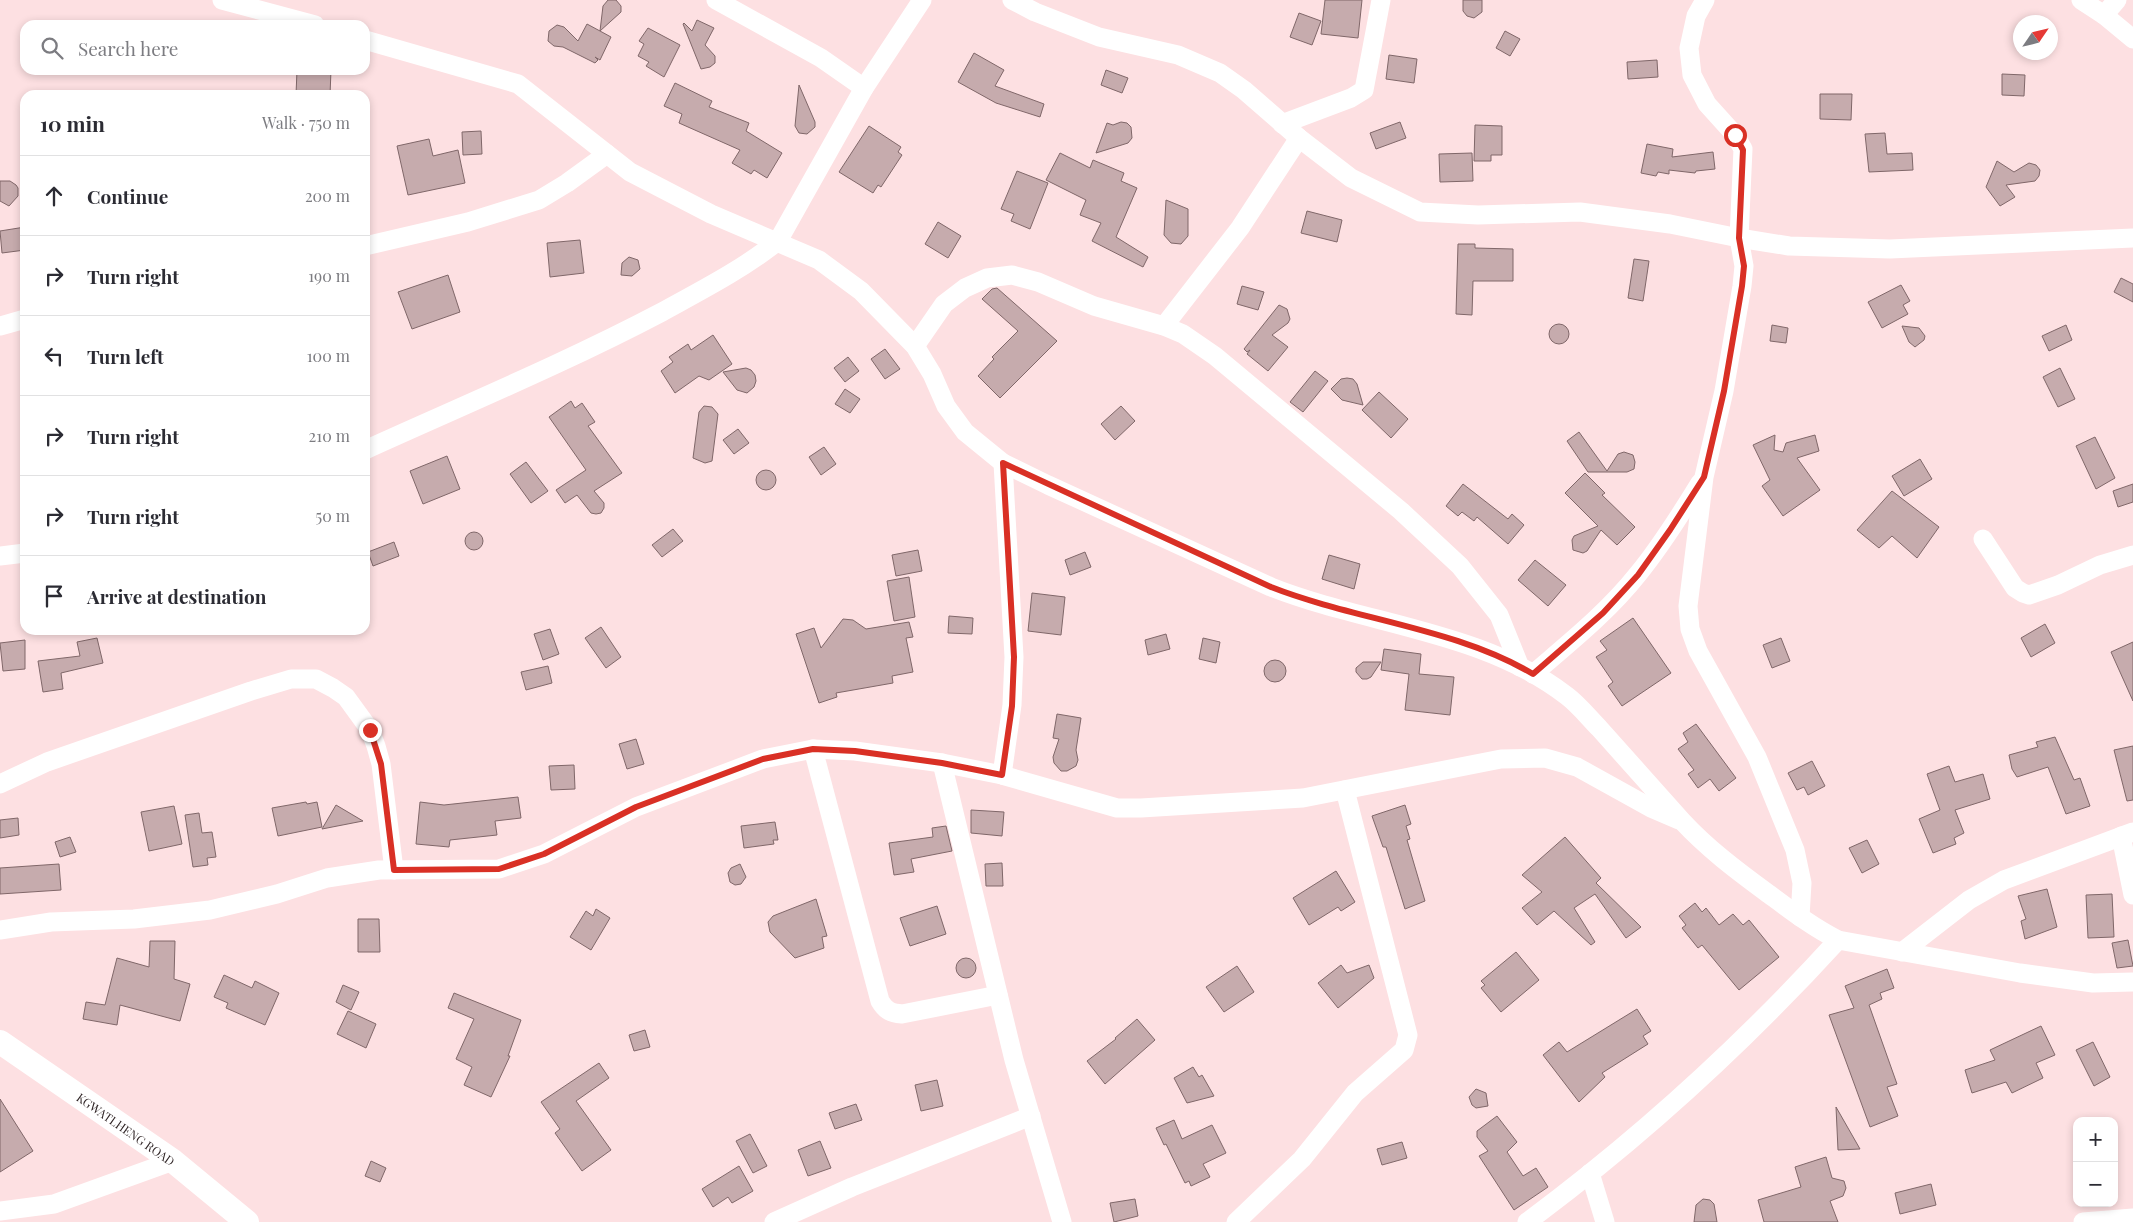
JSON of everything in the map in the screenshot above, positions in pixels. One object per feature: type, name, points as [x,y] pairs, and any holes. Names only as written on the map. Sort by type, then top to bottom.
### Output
[{"type":"street","points":[[222,0],[296,20]]},
{"type":"street","points":[[716,0],[821,58],[864,88]]},
{"type":"street","points":[[370,448],[609,340],[714,284],[778,241],[864,88],[922,0]]},
{"type":"street","points":[[1012,0],[1035,12],[1099,37],[1178,55],[1220,73],[1244,90],[1298,138],[1351,178],[1420,212],[1433,214],[1580,212],[1670,224],[1789,246],[1890,249],[2133,238]]},
{"type":"street","points":[[1282,124],[1351,98],[1364,90],[1381,0]]},
{"type":"street","points":[[2081,0],[2104,14],[2133,39]]},
{"type":"street","points":[[2104,14],[2117,0]]},
{"type":"street","points":[[1696,5],[1688,48],[1692,75],[1707,104],[1735,135],[1743,150],[1739,238],[1744,266],[1724,391],[1704,477],[1688,606],[1690,629],[1698,651],[1757,757],[1795,850],[1802,883],[1800,917]]},
{"type":"street","points":[[370,41],[518,84],[630,172],[711,214],[820,260],[861,291],[915,346],[932,374],[946,406],[965,432],[1003,463],[1057,490],[1286,593],[1326,606],[1460,642],[1527,670],[1568,696],[1683,822],[1717,855],[1800,917],[1838,940],[2020,973],[2093,983],[2133,982]]},
{"type":"street","points":[[1164,326],[1240,228],[1298,138]]},
{"type":"street","points":[[370,245],[468,222],[539,200],[567,184],[607,154]]},
{"type":"street","points":[[915,346],[944,304],[965,288],[987,278],[1012,276],[1038,282],[1094,306],[1164,326],[1183,334],[1215,356],[1401,511],[1460,566],[1499,615],[1527,670]]},
{"type":"street","points":[[0,326],[20,320]]},
{"type":"street","points":[[1002,775],[1012,706],[1014,657],[1003,463]]},
{"type":"street","points":[[1527,670],[1603,613],[1638,575],[1704,477]]},
{"type":"street","points":[[1983,540],[2015,588],[2022,593],[2030,595],[2058,585],[2100,565],[2133,555]]},
{"type":"street","points":[[0,556],[20,554]]},
{"type":"street","points":[[0,784],[47,762],[251,691],[291,679],[316,679],[346,697],[370,730],[381,764],[394,870]]},
{"type":"street","points":[[0,930],[52,922],[134,919],[210,910],[278,894],[327,878],[394,870],[499,869],[544,854],[636,807],[763,759],[813,749],[855,751],[942,763],[1002,775],[1117,808],[1303,798],[1501,759],[1545,758],[1578,767],[1651,808],[1683,822]]},
{"type":"street","points":[[813,749],[880,1001],[885,1008],[892,1014],[902,1014],[998,995]]},
{"type":"street","points":[[942,763],[1014,1060],[1062,1222]]},
{"type":"street","points":[[1236,1222],[1302,1159],[1355,1093],[1396,1058],[1408,1043],[1408,1035],[1345,790]]},
{"type":"street","points":[[1902,952],[1969,900],[2004,880],[2127,834],[2133,894]]},
{"type":"street","points":[[1527,1222],[1590,1173],[1670,1106],[1794,989],[1838,940]]},
{"type":"street","name":"KGWATLHENG ROAD","points":[[0,1042],[173,1161],[248,1222]]},
{"type":"street","points":[[774,1222],[852,1187],[1031,1116]]},
{"type":"street","points":[[0,1211],[54,1204],[173,1161]]},
{"type":"street","points":[[1590,1173],[1605,1222]]},
{"type":"street","points":[[2083,1222],[2132,1219]]},
{"type":"building","points":[[608,0],[616,0],[621,6],[621,12],[600,31],[603,6]]},
{"type":"building","points":[[1325,0],[1362,0],[1358,38],[1321,34]]},
{"type":"building","points":[[1463,0],[1482,0],[1482,12],[1474,18],[1467,16],[1463,11]]},
{"type":"building","points":[[1299,13],[1321,21],[1312,45],[1290,37]]},
{"type":"building","points":[[697,20],[714,28],[705,45],[715,56],[715,63],[710,67],[701,69],[683,24],[692,31]]},
{"type":"building","points":[[587,24],[611,37],[600,60],[595,57],[598,60],[595,63],[563,47],[554,46],[548,41],[549,31],[557,25],[564,27],[578,41]]},
{"type":"building","points":[[648,28],[680,45],[664,77],[646,66],[649,62],[638,56],[644,44],[639,41]]},
{"type":"building","points":[[1505,31],[1520,39],[1510,56],[1496,48]]},
{"type":"building","points":[[974,53],[1004,70],[995,86],[1044,104],[1040,117],[996,103],[958,82]]},
{"type":"building","points":[[1389,55],[1417,59],[1414,83],[1386,79]]},
{"type":"building","points":[[1657,60],[1658,77],[1628,79],[1627,62]]},
{"type":"building","points":[[1106,70],[1128,78],[1122,93],[1101,85]]},
{"type":"building","points":[[2002,74],[2025,75],[2024,96],[2002,95]]},
{"type":"building","points":[[297,75],[331,75],[330,90],[296,90]]},
{"type":"building","points":[[675,83],[712,101],[709,107],[749,123],[746,131],[782,153],[767,178],[754,170],[751,174],[732,163],[740,150],[679,123],[682,114],[664,106]]},
{"type":"building","points":[[799,85],[815,122],[815,127],[807,134],[799,133],[795,126]]},
{"type":"building","points":[[1820,94],[1852,94],[1851,120],[1820,119]]},
{"type":"building","points":[[1121,122],[1127,123],[1131,127],[1132,138],[1128,143],[1096,153],[1107,123],[1113,125]]},
{"type":"building","points":[[1400,122],[1406,138],[1376,149],[1370,133]]},
{"type":"building","points":[[1475,125],[1502,126],[1502,155],[1491,155],[1491,161],[1474,161]]},
{"type":"building","points":[[869,126],[901,147],[898,152],[902,155],[881,187],[878,185],[873,193],[839,172]]},
{"type":"building","points":[[481,131],[482,154],[463,155],[462,132]]},
{"type":"building","points":[[1885,133],[1887,154],[1912,153],[1913,170],[1869,172],[1865,134]]},
{"type":"building","points":[[429,139],[433,156],[458,150],[465,183],[408,195],[397,146]]},
{"type":"building","points":[[1647,144],[1673,149],[1672,157],[1713,152],[1715,169],[1696,171],[1695,173],[1669,170],[1669,174],[1658,172],[1656,176],[1641,173]]},
{"type":"building","points":[[1060,153],[1090,168],[1093,160],[1124,173],[1121,181],[1137,188],[1116,237],[1148,257],[1143,267],[1092,241],[1101,223],[1080,215],[1086,200],[1046,180]]},
{"type":"building","points":[[1472,153],[1473,181],[1440,182],[1439,154]]},
{"type":"building","points":[[1997,161],[2014,172],[2029,163],[2036,165],[2040,170],[2039,176],[2035,181],[2006,185],[2015,197],[2000,206],[1986,187]]},
{"type":"building","points":[[1017,171],[1048,183],[1030,229],[1011,221],[1014,214],[1001,209]]},
{"type":"building","points":[[0,181],[10,181],[18,188],[18,196],[9,206],[0,201]]},
{"type":"building","points":[[1166,200],[1188,209],[1188,236],[1181,244],[1171,243],[1164,235]]},
{"type":"building","points":[[1307,211],[1342,220],[1337,242],[1301,233]]},
{"type":"building","points":[[938,222],[961,236],[948,258],[925,244]]},
{"type":"building","points":[[20,228],[20,251],[2,253],[0,231]]},
{"type":"building","points":[[580,240],[584,273],[550,277],[547,243]]},
{"type":"building","points":[[1458,244],[1475,244],[1475,248],[1513,249],[1513,281],[1473,281],[1472,315],[1456,314]]},
{"type":"building","points":[[629,257],[638,260],[640,269],[632,276],[621,275],[622,263]]},
{"type":"building","points":[[1634,259],[1649,261],[1643,301],[1628,298]]},
{"type":"building","points":[[448,275],[460,312],[412,329],[398,292]]},
{"type":"building","points":[[2121,278],[2133,284],[2133,302],[2114,292]]},
{"type":"building","points":[[1901,285],[1910,301],[1903,305],[1908,314],[1882,328],[1868,302]]},
{"type":"building","points":[[1242,286],[1264,292],[1258,310],[1237,304]]},
{"type":"building","points":[[997,288],[1057,341],[1000,398],[978,376],[994,359],[992,357],[1018,331],[982,299],[992,289]]},
{"type":"building","points":[[1279,305],[1287,309],[1290,319],[1288,323],[1272,335],[1288,347],[1268,371],[1247,354],[1250,350],[1247,352],[1244,349]]},
{"type":"building","points":[[1559,324],[1566,327],[1569,334],[1566,341],[1559,344],[1552,341],[1549,334],[1552,327]]},
{"type":"building","points":[[1772,325],[1788,328],[1786,343],[1770,341]]},
{"type":"building","points":[[2066,325],[2072,340],[2049,351],[2042,336]]},
{"type":"building","points":[[1902,326],[1919,328],[1925,336],[1924,340],[1915,347],[1909,342]]},
{"type":"building","points":[[713,335],[732,364],[709,380],[699,376],[675,393],[661,371],[673,362],[669,357],[688,344],[691,350]]},
{"type":"building","points":[[885,349],[900,369],[885,379],[871,359]]},
{"type":"building","points":[[848,357],[859,371],[845,382],[834,368]]},
{"type":"building","points":[[746,368],[755,375],[756,381],[754,387],[747,393],[737,390],[723,372]]},
{"type":"building","points":[[2060,368],[2075,399],[2058,407],[2043,377]]},
{"type":"building","points":[[1315,371],[1328,381],[1303,412],[1290,402]]},
{"type":"building","points":[[1341,379],[1353,379],[1357,384],[1363,405],[1342,400],[1331,389]]},
{"type":"building","points":[[845,389],[860,399],[850,413],[835,404]]},
{"type":"building","points":[[1379,392],[1408,419],[1391,438],[1362,410]]},
{"type":"building","points":[[571,401],[575,408],[582,403],[595,422],[588,426],[622,473],[594,491],[604,503],[601,513],[591,513],[577,495],[565,503],[556,490],[586,470],[549,417]]},
{"type":"building","points":[[704,406],[712,407],[718,414],[712,461],[705,463],[693,458],[699,412]]},
{"type":"building","points":[[1121,406],[1135,421],[1115,440],[1101,424]]},
{"type":"building","points":[[738,429],[749,443],[734,454],[723,440]]},
{"type":"building","points":[[1579,432],[1607,471],[1618,454],[1624,452],[1633,455],[1634,469],[1627,472],[1588,472],[1567,441]]},
{"type":"building","points":[[1775,435],[1774,450],[1783,452],[1786,443],[1815,435],[1819,451],[1797,458],[1820,490],[1783,516],[1762,486],[1770,480],[1753,445]]},
{"type":"building","points":[[2095,437],[2115,478],[2096,489],[2076,446]]},
{"type":"building","points":[[824,447],[836,464],[821,475],[809,457]]},
{"type":"building","points":[[447,456],[460,489],[423,504],[410,471]]},
{"type":"building","points":[[1920,459],[1932,479],[1904,496],[1892,476]]},
{"type":"building","points":[[526,462],[548,491],[531,503],[510,474]]},
{"type":"building","points":[[762,470],[770,470],[776,476],[776,484],[770,490],[762,490],[756,484],[756,476]]},
{"type":"building","points":[[1585,473],[1605,493],[1602,495],[1635,527],[1617,545],[1601,530],[1587,551],[1583,553],[1573,550],[1572,540],[1574,536],[1598,526],[1565,493]]},
{"type":"building","points":[[1463,484],[1508,519],[1512,514],[1524,525],[1508,544],[1477,517],[1474,521],[1462,512],[1458,516],[1446,506]]},
{"type":"building","points":[[2133,484],[2133,502],[2118,507],[2113,491]]},
{"type":"building","points":[[1892,491],[1939,527],[1917,558],[1892,536],[1879,548],[1857,530]]},
{"type":"building","points":[[673,529],[683,541],[662,557],[652,545]]},
{"type":"building","points":[[470,532],[478,532],[483,537],[481,548],[470,550],[465,545],[465,537]]},
{"type":"building","points":[[394,542],[399,556],[373,566],[370,551]]},
{"type":"building","points":[[918,550],[922,571],[896,576],[892,555]]},
{"type":"building","points":[[1085,552],[1091,567],[1070,575],[1065,560]]},
{"type":"building","points":[[1329,555],[1360,564],[1354,589],[1322,579]]},
{"type":"building","points":[[1535,560],[1566,585],[1548,606],[1518,580]]},
{"type":"building","points":[[909,577],[915,617],[894,621],[887,581]]},
{"type":"building","points":[[1032,593],[1065,597],[1061,635],[1028,631]]},
{"type":"building","points":[[949,616],[973,618],[972,634],[948,633]]},
{"type":"building","points":[[1633,618],[1671,673],[1622,706],[1608,686],[1613,682],[1596,657],[1607,650],[1600,641]]},
{"type":"building","points":[[843,619],[853,620],[866,629],[909,622],[913,637],[906,638],[913,672],[892,676],[893,683],[836,693],[837,697],[819,703],[796,634],[814,628],[821,648]]},
{"type":"building","points":[[2045,624],[2055,643],[2031,657],[2021,638]]},
{"type":"building","points":[[601,627],[621,657],[606,668],[585,638]]},
{"type":"building","points":[[550,629],[559,654],[543,660],[534,634]]},
{"type":"building","points":[[1166,634],[1170,649],[1148,655],[1145,640]]},
{"type":"building","points":[[97,638],[103,663],[61,673],[63,689],[43,692],[38,661],[80,656],[77,642]]},
{"type":"building","points":[[1203,638],[1220,642],[1216,663],[1199,659]]},
{"type":"building","points":[[1781,638],[1790,661],[1772,668],[1763,645]]},
{"type":"building","points":[[25,640],[25,669],[3,671],[0,643]]},
{"type":"building","points":[[2133,642],[2133,701],[2111,652]]},
{"type":"building","points":[[1384,649],[1421,654],[1419,674],[1454,677],[1450,715],[1405,710],[1409,674],[1381,670]]},
{"type":"building","points":[[1275,660],[1285,667],[1286,671],[1279,681],[1275,682],[1265,675],[1264,671],[1271,661]]},
{"type":"building","points":[[1363,662],[1381,662],[1371,677],[1362,679],[1356,672],[1356,668]]},
{"type":"building","points":[[548,666],[552,683],[526,690],[521,672]]},
{"type":"building","points":[[1057,714],[1081,718],[1076,750],[1078,760],[1076,766],[1067,771],[1061,771],[1054,763],[1053,757],[1059,739],[1053,738]]},
{"type":"building","points":[[1696,724],[1736,778],[1719,791],[1710,779],[1698,788],[1688,774],[1694,770],[1678,749],[1688,742],[1683,733]]},
{"type":"building","points":[[2055,737],[2074,780],[2080,778],[2090,806],[2066,814],[2048,767],[2017,777],[2012,769],[2009,755],[2038,747],[2036,742]]},
{"type":"building","points":[[636,739],[644,764],[627,769],[619,744]]},
{"type":"building","points":[[2133,746],[2133,800],[2127,801],[2114,750]]},
{"type":"building","points":[[1812,761],[1825,786],[1808,795],[1804,787],[1797,790],[1788,773]]},
{"type":"building","points":[[574,765],[575,789],[551,790],[549,766]]},
{"type":"building","points":[[1949,766],[1955,782],[1983,774],[1990,799],[1955,810],[1964,833],[1954,838],[1956,844],[1933,853],[1919,819],[1940,810],[1927,774]]},
{"type":"building","points":[[518,797],[521,818],[495,821],[497,835],[450,840],[449,847],[416,844],[420,802],[444,805]]},
{"type":"building","points":[[306,802],[307,804],[317,802],[322,827],[278,836],[272,808]]},
{"type":"building","points":[[336,805],[363,821],[322,829]]},
{"type":"building","points":[[1405,805],[1411,824],[1406,826],[1410,839],[1407,840],[1425,901],[1405,909],[1386,847],[1383,847],[1372,816]]},
{"type":"building","points":[[174,806],[182,844],[149,851],[141,812]]},
{"type":"building","points":[[971,810],[1004,812],[1002,836],[971,833]]},
{"type":"building","points":[[199,813],[202,833],[212,832],[216,857],[207,858],[208,865],[193,867],[185,815]]},
{"type":"building","points":[[18,818],[19,835],[0,838],[0,820]]},
{"type":"building","points":[[775,822],[778,840],[773,840],[774,844],[744,848],[741,826]]},
{"type":"building","points":[[946,826],[952,851],[911,859],[914,872],[894,875],[889,843],[933,837],[932,828]]},
{"type":"building","points":[[70,837],[76,852],[60,857],[55,842]]},
{"type":"building","points":[[1565,837],[1601,878],[1596,883],[1641,927],[1626,938],[1595,894],[1574,908],[1595,942],[1591,945],[1554,911],[1537,925],[1522,908],[1542,892],[1522,875]]},
{"type":"building","points":[[1867,840],[1879,864],[1862,873],[1849,848]]},
{"type":"building","points":[[1002,863],[1003,886],[986,886],[985,864]]},
{"type":"building","points":[[59,864],[61,890],[0,894],[0,868]]},
{"type":"building","points":[[740,864],[746,877],[741,884],[735,885],[730,882],[728,873],[731,868]]},
{"type":"building","points":[[1336,871],[1355,902],[1341,911],[1338,907],[1309,925],[1293,898]]},
{"type":"building","points":[[2047,889],[2057,927],[2025,939],[2021,921],[2026,919],[2018,896]]},
{"type":"building","points":[[2112,894],[2114,937],[2088,938],[2086,895]]},
{"type":"building","points":[[816,899],[827,936],[822,937],[824,948],[795,958],[770,932],[768,922],[773,916]]},
{"type":"building","points":[[1695,903],[1702,912],[1706,908],[1719,925],[1733,914],[1743,925],[1749,920],[1779,957],[1739,990],[1702,945],[1698,948],[1682,928],[1686,925],[1679,916]]},
{"type":"building","points":[[937,906],[946,934],[910,946],[900,918]]},
{"type":"building","points":[[596,909],[610,918],[591,950],[570,937],[586,911],[593,916]]},
{"type":"building","points":[[358,919],[379,919],[380,952],[358,952]]},
{"type":"building","points":[[2128,940],[2133,966],[2117,968],[2112,943]]},
{"type":"building","points":[[150,941],[175,941],[174,979],[190,984],[180,1021],[120,1005],[117,1025],[83,1019],[86,1002],[105,1005],[117,958],[149,967]]},
{"type":"building","points":[[1516,952],[1539,980],[1501,1012],[1481,988],[1485,985],[1481,981]]},
{"type":"building","points":[[966,958],[973,961],[976,968],[973,975],[966,978],[959,975],[956,968],[959,961]]},
{"type":"building","points":[[1341,965],[1347,973],[1369,965],[1374,978],[1338,1008],[1318,983]]},
{"type":"building","points":[[1237,966],[1254,992],[1224,1012],[1206,987]]},
{"type":"building","points":[[1887,969],[1894,988],[1880,993],[1882,999],[1869,1005],[1897,1084],[1887,1087],[1898,1116],[1870,1127],[1829,1015],[1854,1008],[1845,986]]},
{"type":"building","points":[[224,975],[252,988],[255,981],[279,993],[265,1025],[226,1008],[228,1003],[214,997]]},
{"type":"building","points":[[343,985],[359,992],[351,1010],[336,1002]]},
{"type":"building","points":[[454,993],[521,1020],[508,1056],[510,1056],[491,1097],[464,1085],[472,1067],[456,1059],[474,1019],[448,1008]]},
{"type":"building","points":[[1637,1009],[1651,1031],[1643,1036],[1648,1044],[1602,1073],[1605,1077],[1579,1102],[1543,1055],[1559,1042],[1567,1052]]},
{"type":"building","points":[[348,1011],[376,1024],[366,1048],[337,1034]]},
{"type":"building","points":[[1137,1019],[1155,1040],[1105,1084],[1087,1061],[1116,1039]]},
{"type":"building","points":[[2041,1026],[2055,1055],[2036,1063],[2043,1078],[2012,1093],[2006,1082],[1972,1093],[1965,1070],[1995,1060],[1990,1050]]},
{"type":"building","points":[[645,1030],[650,1047],[634,1051],[629,1035]]},
{"type":"building","points":[[2093,1042],[2110,1077],[2094,1086],[2076,1050]]},
{"type":"building","points":[[599,1063],[609,1078],[576,1101],[611,1150],[582,1171],[555,1133],[560,1129],[541,1102]]},
{"type":"building","points":[[1193,1067],[1199,1077],[1202,1075],[1214,1096],[1187,1103],[1174,1078]]},
{"type":"building","points":[[937,1080],[943,1106],[921,1111],[915,1085]]},
{"type":"building","points":[[1476,1089],[1486,1093],[1488,1106],[1476,1108],[1472,1105],[1469,1097]]},
{"type":"building","points":[[0,1099],[33,1151],[0,1172]]},
{"type":"building","points":[[856,1104],[862,1120],[835,1129],[829,1113]]},
{"type":"building","points":[[1836,1107],[1860,1149],[1838,1150]]},
{"type":"building","points":[[1497,1116],[1517,1142],[1507,1152],[1523,1176],[1536,1168],[1548,1187],[1514,1210],[1479,1156],[1488,1151],[1477,1137],[1477,1131]]},
{"type":"building","points":[[1174,1120],[1182,1139],[1212,1125],[1226,1153],[1203,1164],[1210,1177],[1191,1186],[1189,1181],[1185,1183],[1156,1128]]},
{"type":"building","points":[[750,1134],[767,1166],[753,1173],[736,1141]]},
{"type":"building","points":[[820,1141],[831,1168],[808,1176],[798,1150]]},
{"type":"building","points":[[1402,1142],[1407,1158],[1382,1165],[1377,1149]]},
{"type":"building","points":[[1826,1157],[1832,1178],[1844,1181],[1846,1188],[1843,1196],[1830,1201],[1838,1222],[1764,1222],[1758,1200],[1801,1187],[1795,1167]]},
{"type":"building","points":[[371,1161],[386,1168],[380,1182],[365,1176]]},
{"type":"building","points":[[739,1166],[753,1191],[732,1203],[728,1197],[713,1207],[702,1189]]},
{"type":"building","points":[[1931,1184],[1936,1205],[1900,1214],[1895,1193]]},
{"type":"building","points":[[1135,1199],[1138,1216],[1114,1222],[1110,1203]]},
{"type":"building","points":[[1703,1199],[1710,1200],[1714,1204],[1717,1222],[1694,1222],[1696,1205]]},
{"type":"route","points":[[370,730],[381,764],[394,870],[499,869],[544,854],[636,807],[763,759],[813,749],[855,751],[942,763],[1002,775],[1012,706],[1014,657],[1003,463],[1271,587],[1301,599],[1460,642],[1520,666],[1533,674],[1603,613],[1638,575],[1704,477],[1724,391],[1744,266],[1739,238],[1743,150],[1735,135]]}]
